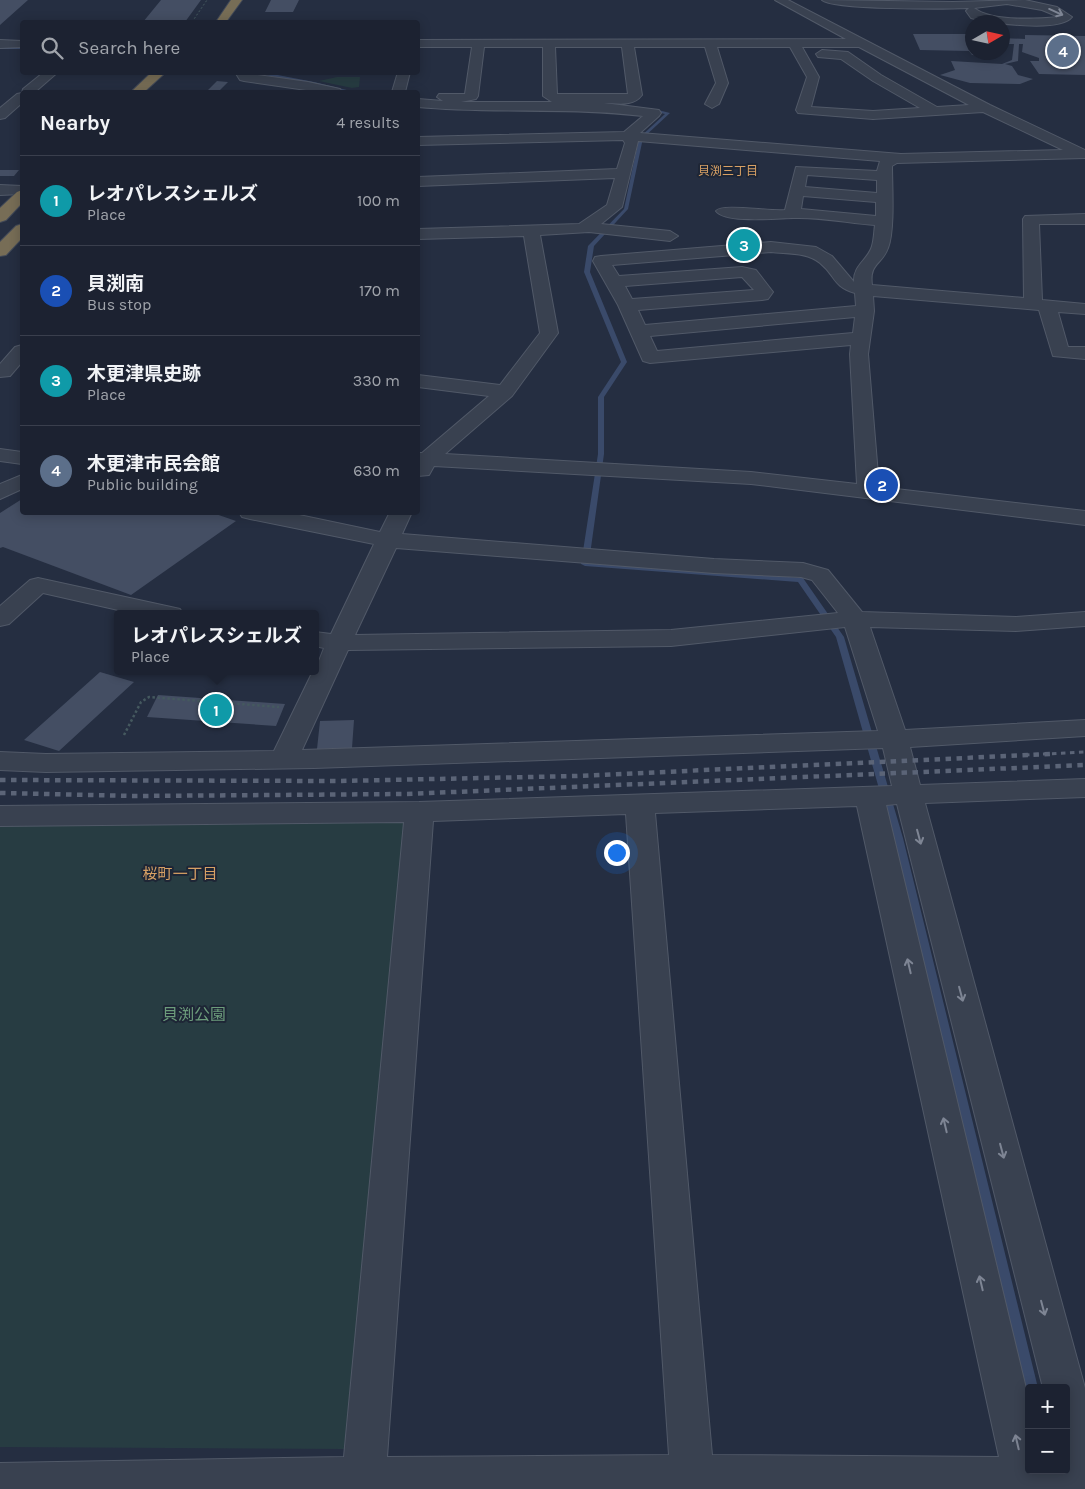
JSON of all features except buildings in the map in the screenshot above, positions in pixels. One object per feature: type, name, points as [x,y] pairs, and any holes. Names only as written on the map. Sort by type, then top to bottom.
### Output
[{"type":"highway","points":[[222,20],[237,0]]},
{"type":"highway","points":[[140,90],[157,75]]},
{"type":"highway","points":[[0,217],[20,198]]},
{"type":"highway","points":[[0,251],[20,231]]},
{"type":"street","points":[[780,0],[859,43],[1083,158]]},
{"type":"street","points":[[827,0],[864,4],[1034,5]]},
{"type":"street","points":[[973,6],[971,9],[975,16],[999,21],[1048,22],[1062,21],[1066,17],[1050,9],[1034,5],[1008,1],[996,4]]},
{"type":"street","points":[[420,43],[710,43],[797,49],[844,55],[877,78],[936,112]]},
{"type":"street","points":[[420,96],[464,98],[471,96],[478,43]]},
{"type":"street","points":[[549,43],[550,96],[556,99],[631,99],[635,95],[628,43]]},
{"type":"street","points":[[710,43],[722,83],[712,104]]},
{"type":"street","points":[[797,49],[859,43]]},
{"type":"street","points":[[0,44],[20,44]]},
{"type":"street","points":[[797,49],[813,77],[803,110],[873,115],[985,108]]},
{"type":"street","points":[[0,52],[20,52]]},
{"type":"street","points":[[30,90],[48,75]]},
{"type":"street","points":[[243,75],[244,77],[316,78],[331,76]]},
{"type":"street","points":[[400,90],[403,75]]},
{"type":"street","points":[[266,90],[274,77]]},
{"type":"street","points":[[274,77],[327,90]]},
{"type":"street","points":[[0,115],[20,98]]},
{"type":"street","points":[[420,103],[464,106],[596,106],[654,112],[628,136]]},
{"type":"street","points":[[420,141],[628,136],[901,158],[1083,158]]},
{"type":"street","points":[[420,234],[583,229],[614,207],[632,143],[628,136]]},
{"type":"street","points":[[868,492],[859,354],[865,311],[862,275],[866,264],[880,248],[885,164],[893,159],[901,158]]},
{"type":"street","points":[[792,213],[801,170],[885,176]]},
{"type":"street","points":[[420,181],[623,178]]},
{"type":"street","points":[[420,189],[623,178]]},
{"type":"street","points":[[0,190],[20,197]]},
{"type":"street","points":[[796,191],[884,198]]},
{"type":"street","points":[[0,201],[20,197]]},
{"type":"street","points":[[724,211],[777,215],[792,213],[883,220]]},
{"type":"street","points":[[1085,219],[1031,219],[1040,306],[1060,352],[1085,353]]},
{"type":"street","points":[[586,227],[670,236]]},
{"type":"street","points":[[420,466],[505,392],[549,333],[531,232]]},
{"type":"street","points":[[862,338],[650,357],[627,305],[601,261],[771,247],[810,251],[826,260],[847,285],[864,290],[1085,309]]},
{"type":"street","points":[[613,282],[742,272],[750,274],[764,292],[762,295],[627,305]]},
{"type":"street","points":[[638,331],[865,311]]},
{"type":"street","points":[[2,372],[20,353]]},
{"type":"street","points":[[2,372],[20,376]]},
{"type":"street","points":[[420,381],[505,392]]},
{"type":"street","points":[[0,455],[20,458]]},
{"type":"street","points":[[420,466],[752,478],[1085,518]]},
{"type":"street","points":[[0,492],[20,482]]},
{"type":"street","points":[[265,515],[388,540],[714,566],[803,570],[820,574],[855,619],[894,738],[1063,1384]]},
{"type":"street","points":[[319,661],[326,641],[388,540],[400,515]]},
{"type":"street","points":[[0,619],[38,585],[153,610]]},
{"type":"street","points":[[326,641],[671,638],[855,619],[1016,624],[1082,616]]},
{"type":"street","points":[[284,759],[314,675]]},
{"type":"street","points":[[0,761],[46,763],[284,759],[894,738],[1085,728]]},
{"type":"street","points":[[0,816],[419,812],[1085,788]]},
{"type":"street","points":[[870,795],[1056,1479]]},
{"type":"street","points":[[640,804],[692,1483]]},
{"type":"street","points":[[363,1484],[419,812]]},
{"type":"street","points":[[1056,1479],[1062,1429]]},
{"type":"street","points":[[14,1486],[692,1483],[1056,1479]]},
{"type":"path","points":[[193,20],[207,0]]},
{"type":"path","points":[[124,735],[141,702],[149,697],[285,708]]},
{"type":"green space","points":[[337,77],[360,77],[359,87],[352,88],[319,81]]},
{"type":"green space","name":"貝渕公園","points":[[409,816],[344,1449],[0,1447],[0,824]]},
{"type":"waterway","points":[[0,48],[20,48]]},
{"type":"waterway","points":[[269,75],[344,90]]},
{"type":"waterway","points":[[650,109],[668,113],[641,138],[626,209],[591,246],[587,272],[624,362],[601,397],[601,454],[585,564],[800,580],[840,637],[898,838],[1030,1384]]},
{"type":"railway","points":[[1025,755],[1085,752]]},
{"type":"railway","points":[[0,780],[339,781],[577,776],[1051,754]]},
{"type":"railway","points":[[0,793],[136,796],[407,794],[1085,765]]},
{"type":"place","name":"木更津市民会館","points":[[1063,51]]},
{"type":"place","name":"木更津県史跡","points":[[744,245]]},
{"type":"place","name":"貝渕南","points":[[882,485]]},
{"type":"place","name":"レオパレスシェルズ","points":[[216,710]]},
{"type":"district","name":"貝渕三丁目","points":[[728,171]]},
{"type":"district","name":"桜町一丁目","points":[[180,874]]}]
